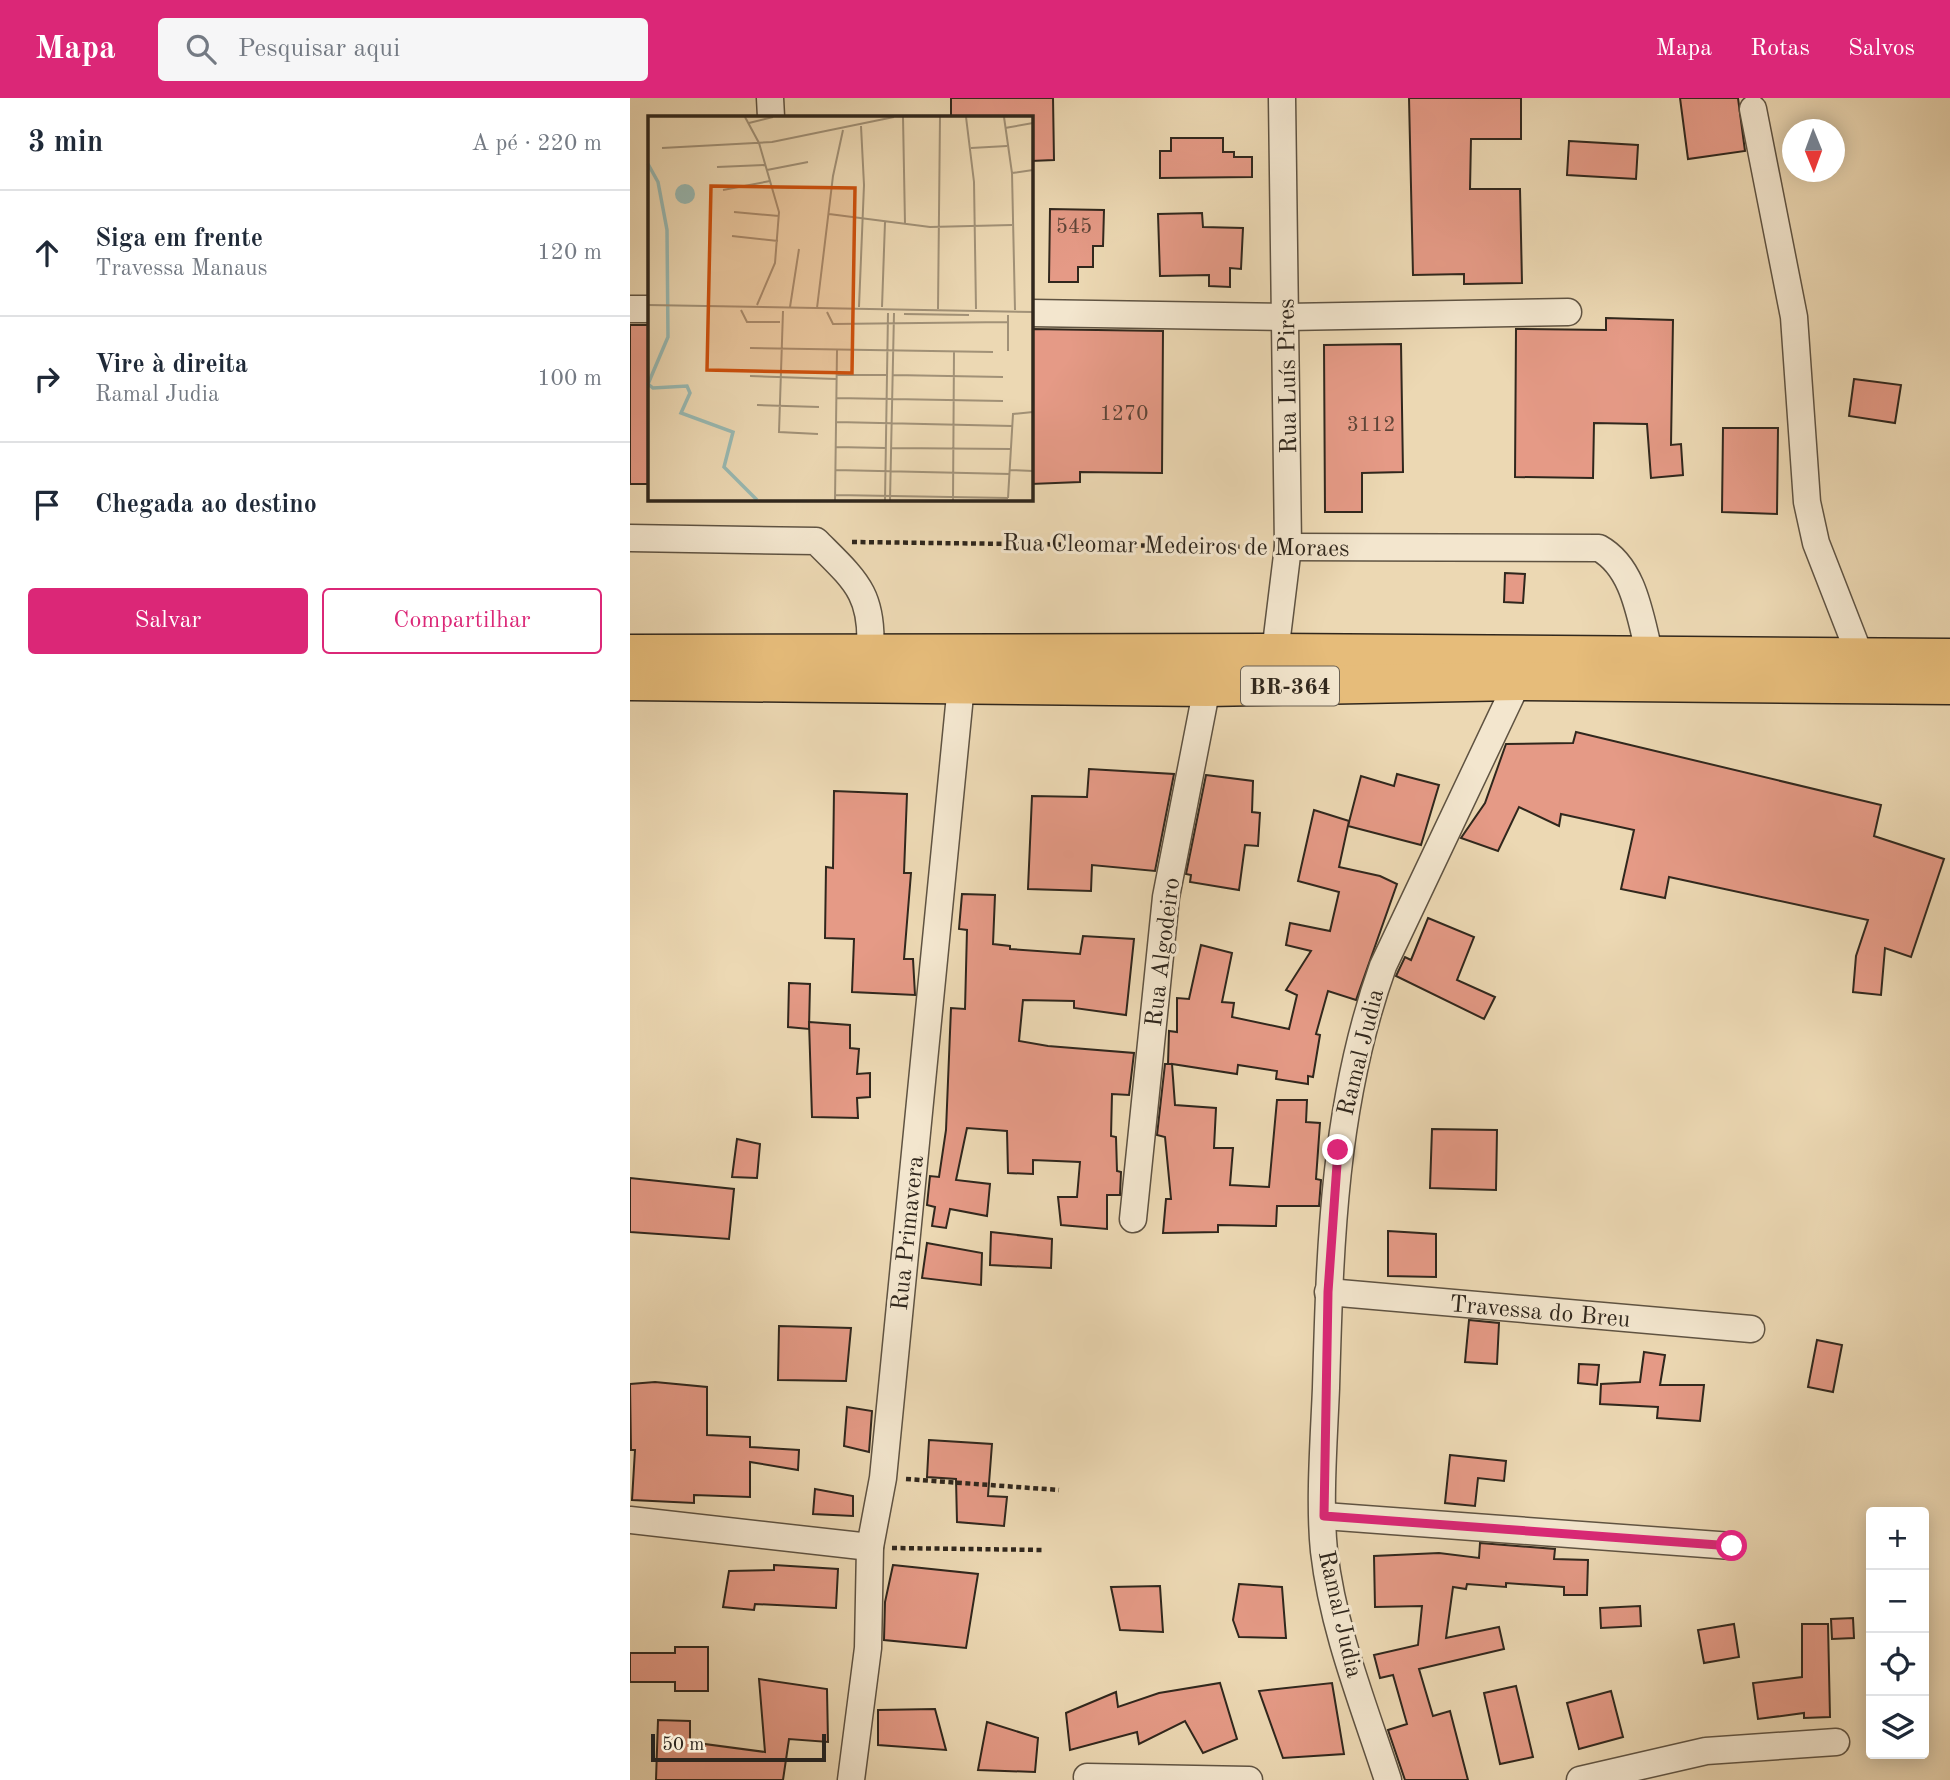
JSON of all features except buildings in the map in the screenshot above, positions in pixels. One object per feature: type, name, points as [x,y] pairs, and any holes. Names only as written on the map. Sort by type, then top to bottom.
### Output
[{"type":"highway","name":"BR-364","points":[[630,654],[1275,653],[1950,658]]},
{"type":"highway","name":"BR-364","points":[[630,681],[1207,687],[1518,681],[1950,685]]},
{"type":"street","points":[[770,98],[771,116]]},
{"type":"street","name":"Rua Luís Pires","points":[[1275,653],[1288,547],[1282,98]]},
{"type":"street","points":[[1753,109],[1794,317],[1807,502],[1816,543],[1860,656]]},
{"type":"street","points":[[630,309],[648,309]]},
{"type":"street","points":[[1032,313],[1287,317],[1568,312]]},
{"type":"street","points":[[630,538],[816,541],[850,575],[867,601],[872,629],[870,653]]},
{"type":"street","name":"Rua Cleomar Medeiros de Moraes","points":[[1288,547],[1599,548],[1612,555],[1634,594],[1650,655]]},
{"type":"street","name":"Ramal Judia","points":[[1388,1780],[1340,1631],[1324,1549],[1328,1292],[1338,1150],[1347,1090],[1367,1010],[1383,965],[1518,681]]},
{"type":"street","name":"Rua Primavera","points":[[852,1780],[868,1648],[870,1548],[883,1478],[961,685]]},
{"type":"street","name":"Rua Algodeiro","points":[[1133,1219],[1166,897],[1207,687]]},
{"type":"street","name":"Travessa do Breu","points":[[1328,1292],[1751,1329]]},
{"type":"street","points":[[1324,1516],[1732,1546]]},
{"type":"street","points":[[630,1520],[870,1548]]},
{"type":"street","points":[[1580,1780],[1706,1751],[1836,1742]]},
{"type":"street","points":[[1087,1777],[1249,1780]]},
{"type":"path","name":"Rua Cleomar Medeiros de Moraes","points":[[816,541],[1288,547]]},
{"type":"path","points":[[883,1478],[1059,1490]]},
{"type":"path","points":[[870,1548],[1045,1550]]},
{"type":"route","points":[[1338,1150],[1328,1292],[1324,1516],[1732,1546]]}]
